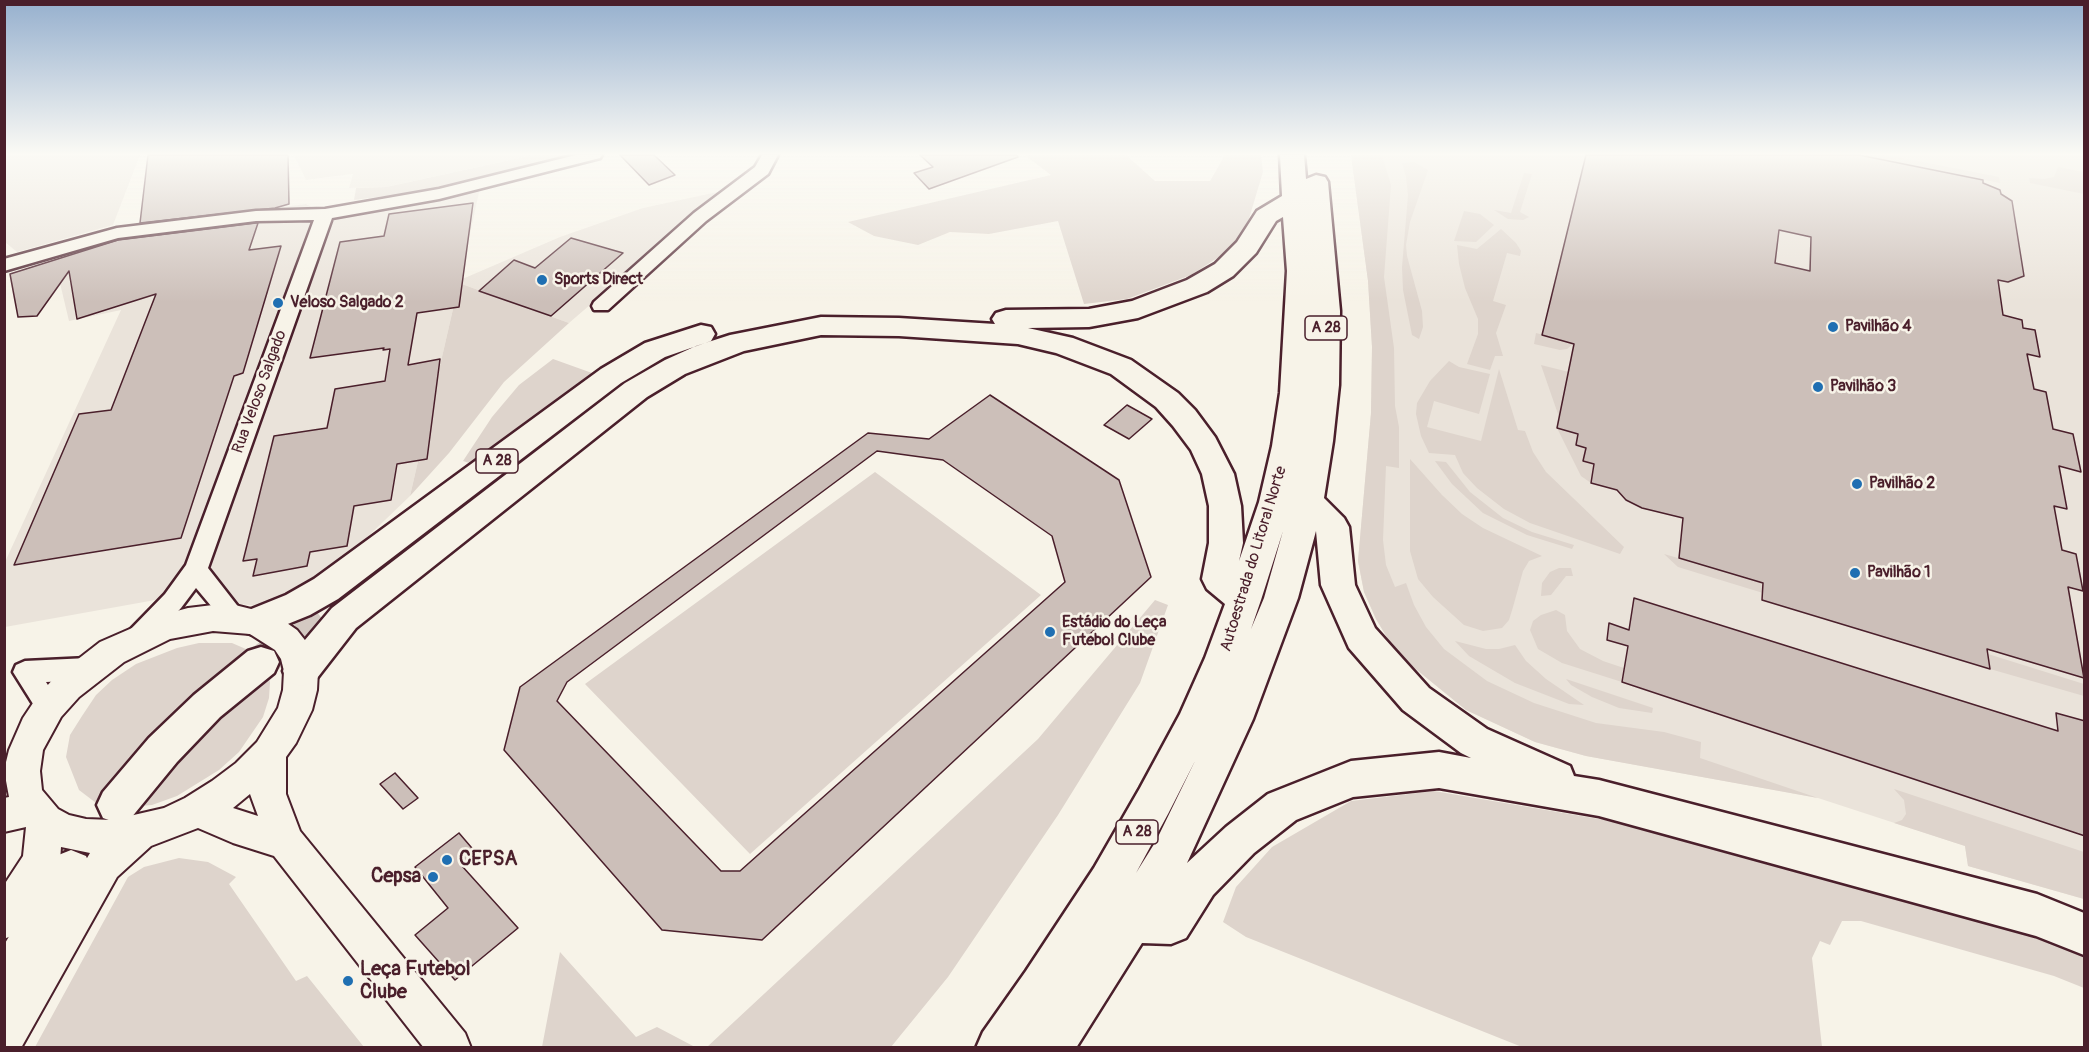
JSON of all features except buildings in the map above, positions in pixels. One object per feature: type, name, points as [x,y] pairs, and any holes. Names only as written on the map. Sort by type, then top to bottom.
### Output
[{"type":"highway","points":[[320,616],[466,508],[626,384],[666,359],[749,324],[823,314],[863,313],[992,320],[1089,318],[1138,309],[1197,286],[1224,270],[1247,247],[1266,216],[1287,204]]},
{"type":"highway","name":"Autoestrada do Litoral Norte","points":[[999,1047],[1042,987],[1109,882],[1154,801],[1195,722],[1223,658],[1244,600],[1275,502],[1295,393],[1300,271],[1296,204]]},
{"type":"highway","name":"Autoestrada do Litoral Norte","points":[[1050,1047],[1131,921],[1170,855],[1234,719],[1281,598],[1307,501],[1318,441],[1324,385],[1326,311],[1318,204]]},
{"type":"highway","name":"A 28","points":[[246,620],[298,605],[326,589],[611,376],[656,350],[720,327],[749,324]]},
{"type":"highway","points":[[301,671],[344,618],[636,390],[675,367],[706,353],[740,342],[821,326],[910,327],[1018,335],[1063,345],[1121,368],[1167,400],[1204,445],[1218,474],[1225,506],[1226,543],[1219,579],[1244,600]]},
{"type":"highway","points":[[1307,501],[1332,527],[1338,585],[1362,638],[1416,699],[1474,741],[1599,798]]},
{"type":"highway","points":[[129,819],[163,750],[207,706],[261,662]]},
{"type":"highway","points":[[1131,921],[1170,923],[1198,881],[1240,840],[1282,807],[1351,779],[1439,770],[1599,798],[2037,915],[2085,934]]},
{"type":"highway","points":[[4,988],[71,870]]},
{"type":"main road","points":[[4,921],[41,861],[27,815],[22,771],[15,758],[49,707],[88,669],[137,639],[188,621],[246,620],[273,630],[286,640],[296,654],[301,671],[300,690],[295,710],[284,732],[268,753],[249,774],[198,810],[170,823],[129,819]]},
{"type":"main road","points":[[268,753],[268,794],[286,842],[450,1047]]},
{"type":"main road","points":[[198,810],[233,826],[286,842]]},
{"type":"main road","points":[[27,815],[63,831],[86,836],[112,837],[129,819]]},
{"type":"main road","points":[[4,1037],[129,819]]},
{"type":"street","points":[[4,265],[117,233],[256,216],[325,214],[381,204]]},
{"type":"street","points":[[601,306],[700,217],[718,204]]},
{"type":"street","name":"Rua Veloso Salgado","points":[[137,639],[173,601],[196,570],[325,214]]},
{"type":"street","points":[[196,570],[212,593],[246,620]]},
{"type":"street","points":[[15,672],[88,669]]},
{"type":"street","points":[[15,672],[49,707]]},
{"type":"shaded area","points":[[5,204],[121,204],[113,225],[17,252],[5,242]]},
{"type":"shaded area","points":[[305,204],[325,214],[375,204],[476,204],[460,280],[560,237],[643,208],[661,204],[707,204],[569,323],[459,283],[410,496],[308,594],[271,607],[239,604],[222,588],[5,627],[5,562],[121,310],[69,321],[54,258],[113,229]]},
{"type":"shaded area","points":[[925,204],[1253,204],[1242,242],[1191,275],[1127,299],[1084,304],[1058,221],[989,234],[950,232],[918,245],[874,236],[848,222]]},
{"type":"shaded area","points":[[1358,204],[2084,204],[2084,899],[1968,866],[1965,846],[1818,798],[1586,756],[1535,742],[1466,710],[1412,666],[1391,644],[1376,619],[1364,592],[1358,561],[1371,413],[1372,347],[1368,281]]},
{"type":"shaded area","points":[[1358,204],[1390,204],[1384,277],[1394,348],[1399,468],[1386,466],[1383,540],[1386,565],[1395,587],[1406,583],[1414,605],[1426,627],[1444,649],[1487,681],[1534,703],[1596,723],[1664,732],[1701,742],[1700,758],[1818,798],[1586,756],[1535,742],[1466,710],[1412,666],[1391,644],[1364,592],[1358,561],[1371,413],[1372,347],[1368,281]]},
{"type":"shaded area","points":[[1407,204],[1416,204],[1406,245],[1422,311],[1423,327],[1419,339],[1412,335],[1403,290],[1402,267]]},
{"type":"shaded area","points":[[1514,204],[1522,204],[1520,212],[1529,217],[1523,220],[1508,219],[1494,210],[1511,213]]},
{"type":"shaded area","points":[[1464,211],[1480,214],[1494,225],[1476,242],[1454,241]]},
{"type":"shaded area","points":[[1501,229],[1521,251],[1520,256],[1507,253],[1493,301],[1506,305],[1496,333],[1503,356],[1495,356],[1490,370],[1467,364],[1478,334],[1478,319],[1465,288],[1457,245],[1477,249]]},
{"type":"shaded area","points":[[459,283],[569,323],[504,382],[449,453],[410,496]]},
{"type":"shaded area","points":[[1536,333],[1574,343],[1567,349],[1560,350],[1534,344]]},
{"type":"shaded area","points":[[553,359],[592,373],[476,465],[463,461],[492,417],[519,385]]},
{"type":"shaded area","points":[[1449,361],[1459,367],[1490,374],[1479,414],[1434,401],[1427,427],[1481,441],[1499,369],[1518,430],[1525,431],[1533,452],[1546,472],[1624,547],[1620,554],[1530,523],[1504,509],[1477,488],[1463,473],[1455,455],[1429,453],[1421,436],[1416,414],[1417,403],[1430,381]]},
{"type":"shaded area","points":[[1541,365],[1569,372],[1559,417]]},
{"type":"shaded area","points":[[1557,428],[1578,434],[1576,445],[1586,448],[1584,461],[1594,464],[1591,483],[1581,476]]},
{"type":"shaded area","points":[[1410,459],[1462,514],[1483,528],[1542,556],[1529,561],[1523,571],[1509,620],[1502,628],[1483,631],[1464,625],[1433,597],[1418,579],[1410,551]]},
{"type":"shaded area","points":[[1435,461],[1446,462],[1470,492],[1503,518],[1532,532],[1574,545],[1572,549],[1527,535],[1483,513],[1452,484]]},
{"type":"shaded area","points":[[875,472],[1041,595],[750,854],[585,684]]},
{"type":"shaded area","points":[[1664,554],[1761,582],[1763,593],[1678,567]]},
{"type":"shaded area","points":[[1559,568],[1571,568],[1573,576],[1566,576],[1551,595],[1541,596],[1542,583],[1550,572]]},
{"type":"shaded area","points":[[1155,600],[1168,605],[1140,683],[1058,815],[948,977],[891,1047],[707,1047],[1038,739]]},
{"type":"shaded area","points":[[1556,610],[1565,615],[1567,631],[1580,649],[1603,661],[1624,668],[1622,682],[1562,663],[1538,649],[1530,630],[1533,621],[1541,615]]},
{"type":"shaded area","points":[[1455,641],[1486,649],[1515,645],[1526,661],[1546,679],[1584,705],[1569,704],[1515,683],[1469,656]]},
{"type":"shaded area","points":[[199,643],[232,643],[255,653],[100,806],[79,790],[66,757],[70,735],[96,695],[112,680],[136,664],[177,648]]},
{"type":"shaded area","points":[[1988,654],[2084,684],[2084,696],[1990,669]]},
{"type":"shaded area","points":[[267,671],[270,682],[269,698],[263,717],[239,752],[219,770],[177,796],[152,805],[128,807],[163,763]]},
{"type":"shaded area","points":[[1566,679],[1653,708],[1652,713],[1619,708],[1592,697],[1571,685]]},
{"type":"shaded area","points":[[1894,789],[2084,852],[2084,899],[1968,866],[1965,846],[1894,823],[1902,820],[1906,814],[1904,800]]},
{"type":"shaded area","points":[[1434,791],[1652,828],[1961,910],[2084,956],[2084,988],[2054,976],[1861,921],[1842,921],[1830,945],[1820,941],[1812,958],[1822,1047],[1522,1047],[1246,937],[1223,922],[1236,887],[1272,847],[1351,801]]},
{"type":"shaded area","points":[[179,858],[208,862],[236,877],[229,884],[296,981],[307,976],[364,1047],[35,1047],[128,877],[144,867]]},
{"type":"shaded area","points":[[560,952],[636,1037],[657,1027],[695,1047],[542,1047]]},
{"type":"tunnel","points":[[261,662],[320,616]]},
{"type":"place","name":"Sports Direct","points":[[542,280]]},
{"type":"place","name":"Veloso Salgado 2","points":[[278,303]]},
{"type":"place","name":"Pavilhão 4","points":[[1833,327]]},
{"type":"place","name":"Pavilhão 3","points":[[1818,387]]},
{"type":"place","name":"Pavilhão 2","points":[[1857,484]]},
{"type":"place","name":"Pavilhão 1","points":[[1855,573]]},
{"type":"place","name":"Estádio do Leça Futebol Clube","points":[[1050,632]]},
{"type":"place","name":"CEPSA","points":[[447,860]]},
{"type":"place","name":"Cepsa","points":[[433,877]]},
{"type":"place","name":"Leça Futebol Clube","points":[[348,981]]}]
